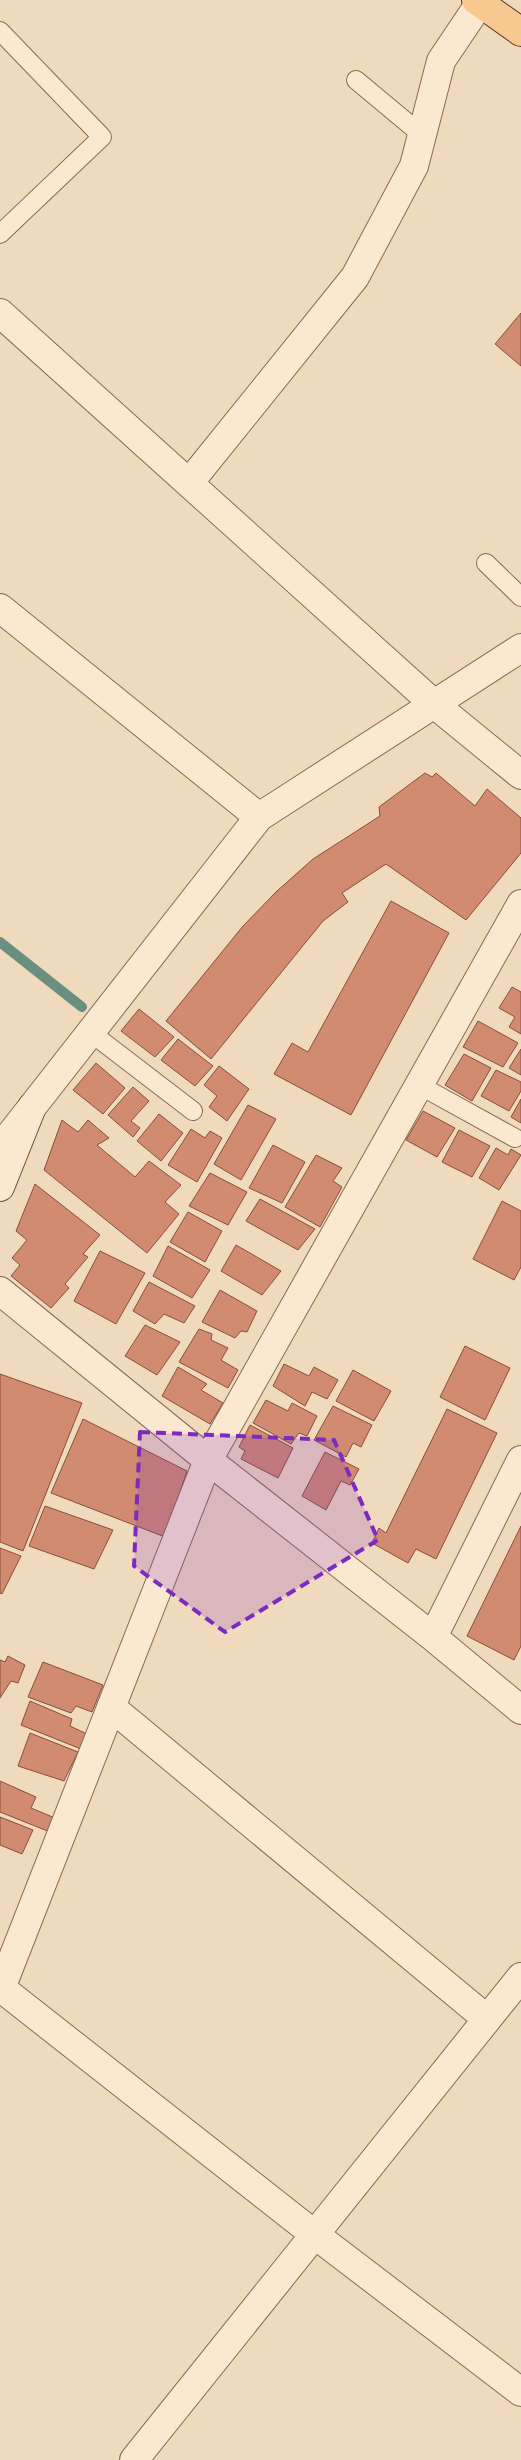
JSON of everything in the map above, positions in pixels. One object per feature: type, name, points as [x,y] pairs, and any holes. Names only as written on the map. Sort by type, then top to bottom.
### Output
[{"type":"main road","points":[[479,1],[521,32]]},
{"type":"street","points":[[189,483],[355,277],[414,166],[441,61],[479,1]]},
{"type":"street","points":[[0,313],[434,704],[521,775]]},
{"type":"street","points":[[0,608],[259,817]]},
{"type":"street","points":[[0,1148],[259,817],[521,648]]},
{"type":"street","points":[[521,904],[208,1460],[1,1989],[314,2234],[521,2392]]},
{"type":"street","points":[[0,1187],[32,1107]]},
{"type":"street","points":[[0,1291],[208,1460],[433,1637],[521,1710]]},
{"type":"street","points":[[433,1637],[521,1460]]},
{"type":"street","points":[[111,1707],[487,2019]]},
{"type":"street","points":[[134,2460],[521,1977]]},
{"type":"lane","points":[[0,31],[102,137],[0,234]]},
{"type":"lane","points":[[356,80],[422,135]]},
{"type":"lane","points":[[486,563],[521,597]]},
{"type":"lane","points":[[90,1032],[193,1111]]},
{"type":"lane","points":[[419,1085],[515,1138]]},
{"type":"highlighted area","points":[[140,1432],[334,1440],[378,1540],[225,1632],[134,1566]]},
{"type":"building","points":[[521,313],[521,366],[495,344]]},
{"type":"building","points":[[425,773],[432,777],[436,773],[475,806],[487,789],[521,818],[521,853],[466,920],[386,864],[342,893],[348,902],[323,921],[211,1059],[166,1021],[243,926],[277,891],[313,859],[380,816],[379,807]]},
{"type":"building","points":[[391,901],[449,933],[351,1115],[274,1074],[292,1043],[308,1052]]},
{"type":"building","points":[[512,987],[521,992],[521,1034],[509,1027],[515,1017],[499,1008]]},
{"type":"building","points":[[139,1009],[174,1037],[155,1057],[121,1031]]},
{"type":"building","points":[[478,1021],[518,1043],[503,1067],[463,1047]]},
{"type":"building","points":[[178,1039],[213,1066],[195,1086],[161,1060]]},
{"type":"building","points":[[521,1049],[521,1075],[509,1068]]},
{"type":"building","points":[[464,1054],[491,1068],[472,1101],[445,1085]]},
{"type":"building","points":[[96,1063],[125,1088],[103,1114],[73,1090]]},
{"type":"building","points":[[219,1066],[249,1089],[227,1121],[209,1107],[217,1096],[204,1085]]},
{"type":"building","points":[[496,1070],[521,1082],[521,1091],[509,1111],[481,1096]]},
{"type":"building","points":[[133,1087],[149,1101],[131,1121],[140,1128],[133,1137],[108,1115]]},
{"type":"building","points":[[521,1099],[521,1123],[511,1117]]},
{"type":"building","points":[[248,1105],[276,1119],[241,1180],[214,1164]]},
{"type":"building","points":[[423,1111],[455,1128],[437,1157],[406,1140]]},
{"type":"building","points":[[159,1114],[183,1133],[161,1161],[137,1141]]},
{"type":"building","points":[[62,1120],[78,1132],[88,1120],[109,1138],[97,1145],[135,1177],[149,1161],[181,1185],[165,1202],[179,1214],[147,1253],[44,1170]]},
{"type":"building","points":[[191,1129],[205,1138],[210,1131],[222,1138],[197,1182],[168,1165]]},
{"type":"building","points":[[459,1130],[490,1146],[472,1177],[442,1162]]},
{"type":"building","points":[[273,1145],[305,1162],[282,1203],[249,1188]]},
{"type":"building","points":[[496,1148],[508,1155],[511,1149],[521,1155],[499,1190],[479,1178]]},
{"type":"building","points":[[316,1155],[342,1168],[333,1181],[342,1187],[320,1227],[285,1207]]},
{"type":"building","points":[[210,1173],[247,1192],[228,1225],[189,1206]]},
{"type":"building","points":[[35,1184],[100,1235],[83,1254],[88,1257],[65,1284],[69,1288],[51,1308],[11,1276],[20,1265],[12,1258],[27,1240],[16,1231]]},
{"type":"building","points":[[260,1199],[315,1229],[298,1250],[246,1221]]},
{"type":"building","points":[[502,1201],[521,1211],[521,1267],[514,1280],[473,1259]]},
{"type":"building","points":[[188,1212],[222,1231],[205,1262],[170,1242]]},
{"type":"building","points":[[236,1245],[281,1271],[262,1295],[221,1271]]},
{"type":"building","points":[[168,1246],[210,1270],[192,1298],[153,1276]]},
{"type":"building","points":[[100,1251],[145,1273],[116,1324],[74,1301]]},
{"type":"building","points":[[149,1282],[195,1306],[184,1323],[164,1314],[155,1324],[133,1311]]},
{"type":"building","points":[[220,1290],[257,1311],[247,1332],[241,1331],[235,1338],[202,1322]]},
{"type":"building","points":[[145,1325],[180,1342],[157,1375],[125,1356]]},
{"type":"building","points":[[199,1329],[212,1334],[211,1340],[228,1348],[221,1360],[238,1370],[228,1388],[179,1362]]},
{"type":"building","points":[[465,1346],[510,1368],[485,1420],[440,1397]]},
{"type":"building","points":[[284,1364],[309,1376],[314,1367],[338,1380],[327,1399],[312,1392],[305,1406],[273,1386]]},
{"type":"building","points":[[178,1367],[207,1384],[201,1390],[223,1403],[210,1424],[162,1396]]},
{"type":"building","points":[[353,1370],[391,1391],[374,1421],[336,1401]]},
{"type":"building","points":[[0,1374],[82,1403],[23,1551],[0,1542]]},
{"type":"building","points":[[266,1400],[288,1411],[292,1403],[317,1416],[307,1436],[299,1433],[291,1444],[253,1423]]},
{"type":"building","points":[[333,1406],[372,1425],[361,1447],[353,1443],[346,1457],[314,1440]]},
{"type":"building","points":[[447,1409],[497,1433],[436,1559],[416,1549],[408,1563],[372,1543],[379,1528],[386,1533]]},
{"type":"building","points":[[83,1419],[187,1471],[165,1537],[51,1493]]},
{"type":"building","points":[[250,1425],[293,1448],[278,1478],[241,1459],[245,1451],[239,1447]]},
{"type":"building","points":[[325,1452],[359,1469],[350,1485],[341,1481],[326,1510],[302,1496]]},
{"type":"building","points":[[45,1506],[113,1530],[94,1569],[29,1546]]},
{"type":"building","points":[[521,1526],[521,1646],[514,1660],[467,1636]]},
{"type":"building","points":[[0,1548],[21,1556],[2,1594],[0,1593]]},
{"type":"building","points":[[8,1656],[25,1665],[18,1683],[11,1681],[0,1698],[0,1660],[5,1662]]},
{"type":"building","points":[[43,1662],[103,1685],[92,1712],[76,1706],[71,1713],[28,1697]]},
{"type":"building","points":[[30,1701],[72,1719],[70,1726],[89,1735],[81,1749],[21,1725]]},
{"type":"building","points":[[30,1733],[78,1752],[64,1781],[18,1766]]},
{"type":"building","points":[[0,1781],[36,1797],[31,1808],[55,1818],[50,1832],[0,1812]]},
{"type":"building","points":[[0,1817],[33,1830],[22,1854],[0,1845]]},
{"type":"waterway","points":[[0,942],[82,1007]]}]
